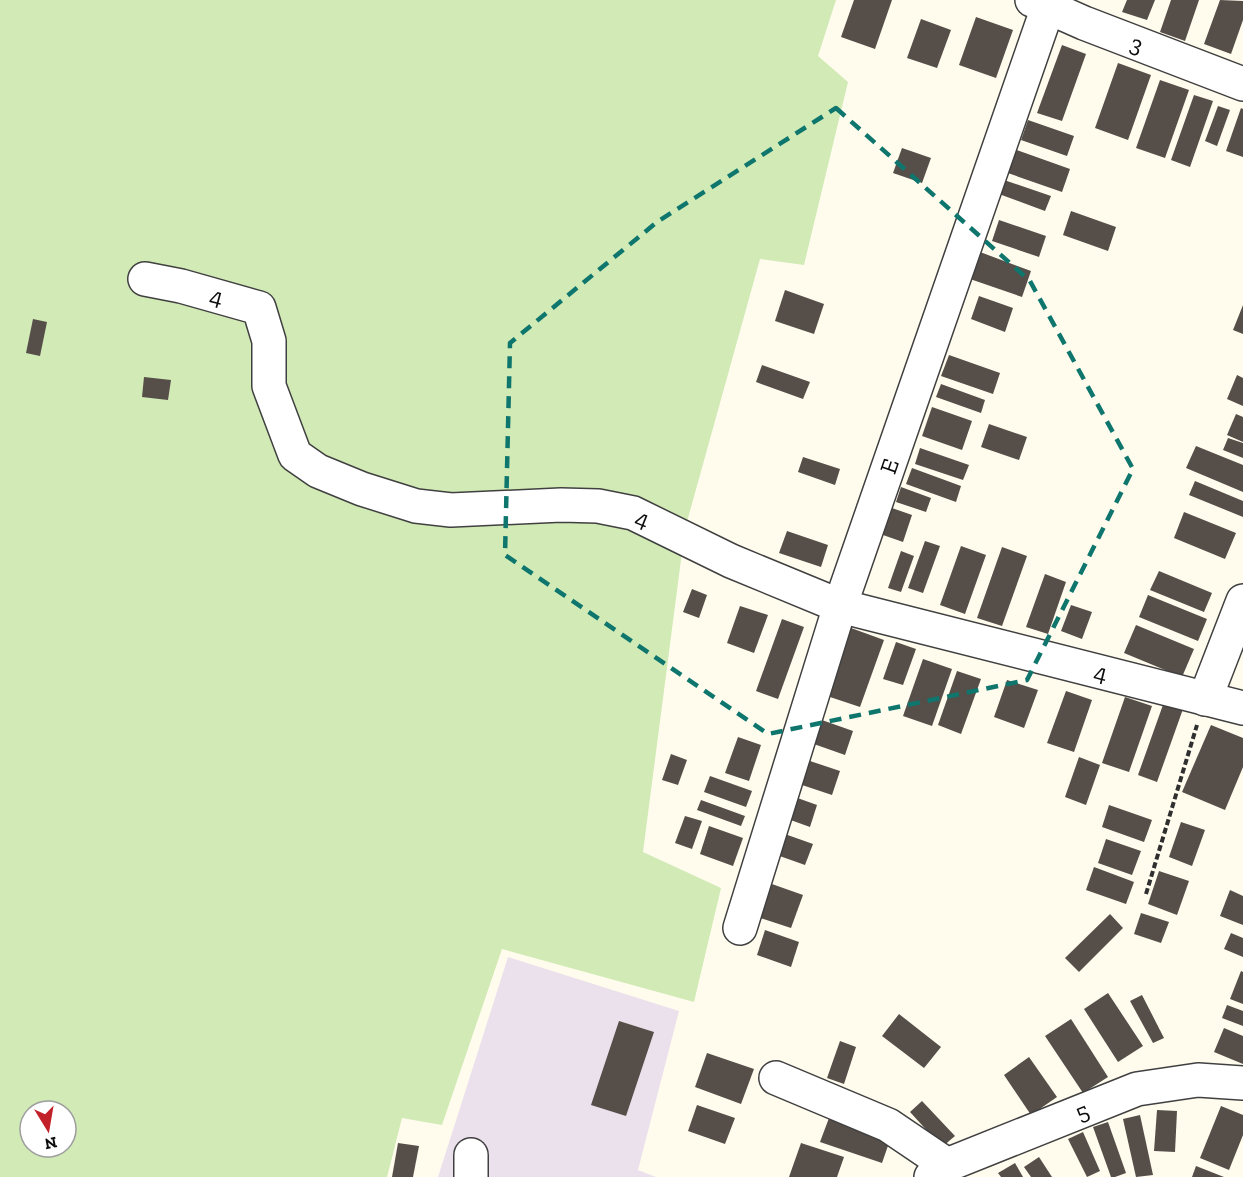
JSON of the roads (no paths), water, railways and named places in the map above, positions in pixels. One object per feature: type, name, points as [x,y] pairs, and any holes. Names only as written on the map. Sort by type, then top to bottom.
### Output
[{"type":"street","name":"3","points":[[1040,4],[1090,12],[1243,84]]},
{"type":"street","name":"E","points":[[740,928],[840,606],[1040,4]]},
{"type":"street","name":"4","points":[[145,279],[181,286],[259,308],[269,341],[269,386],[295,455],[318,471],[362,489],[416,506],[452,510],[570,505],[598,506],[633,513],[731,561],[840,606],[1243,708]]},
{"type":"street","points":[[1205,699],[1243,601]]},
{"type":"street","points":[[776,1078],[888,1125],[939,1171]]},
{"type":"street","name":"5","points":[[939,1171],[1137,1089],[1198,1080],[1243,1083]]}]
